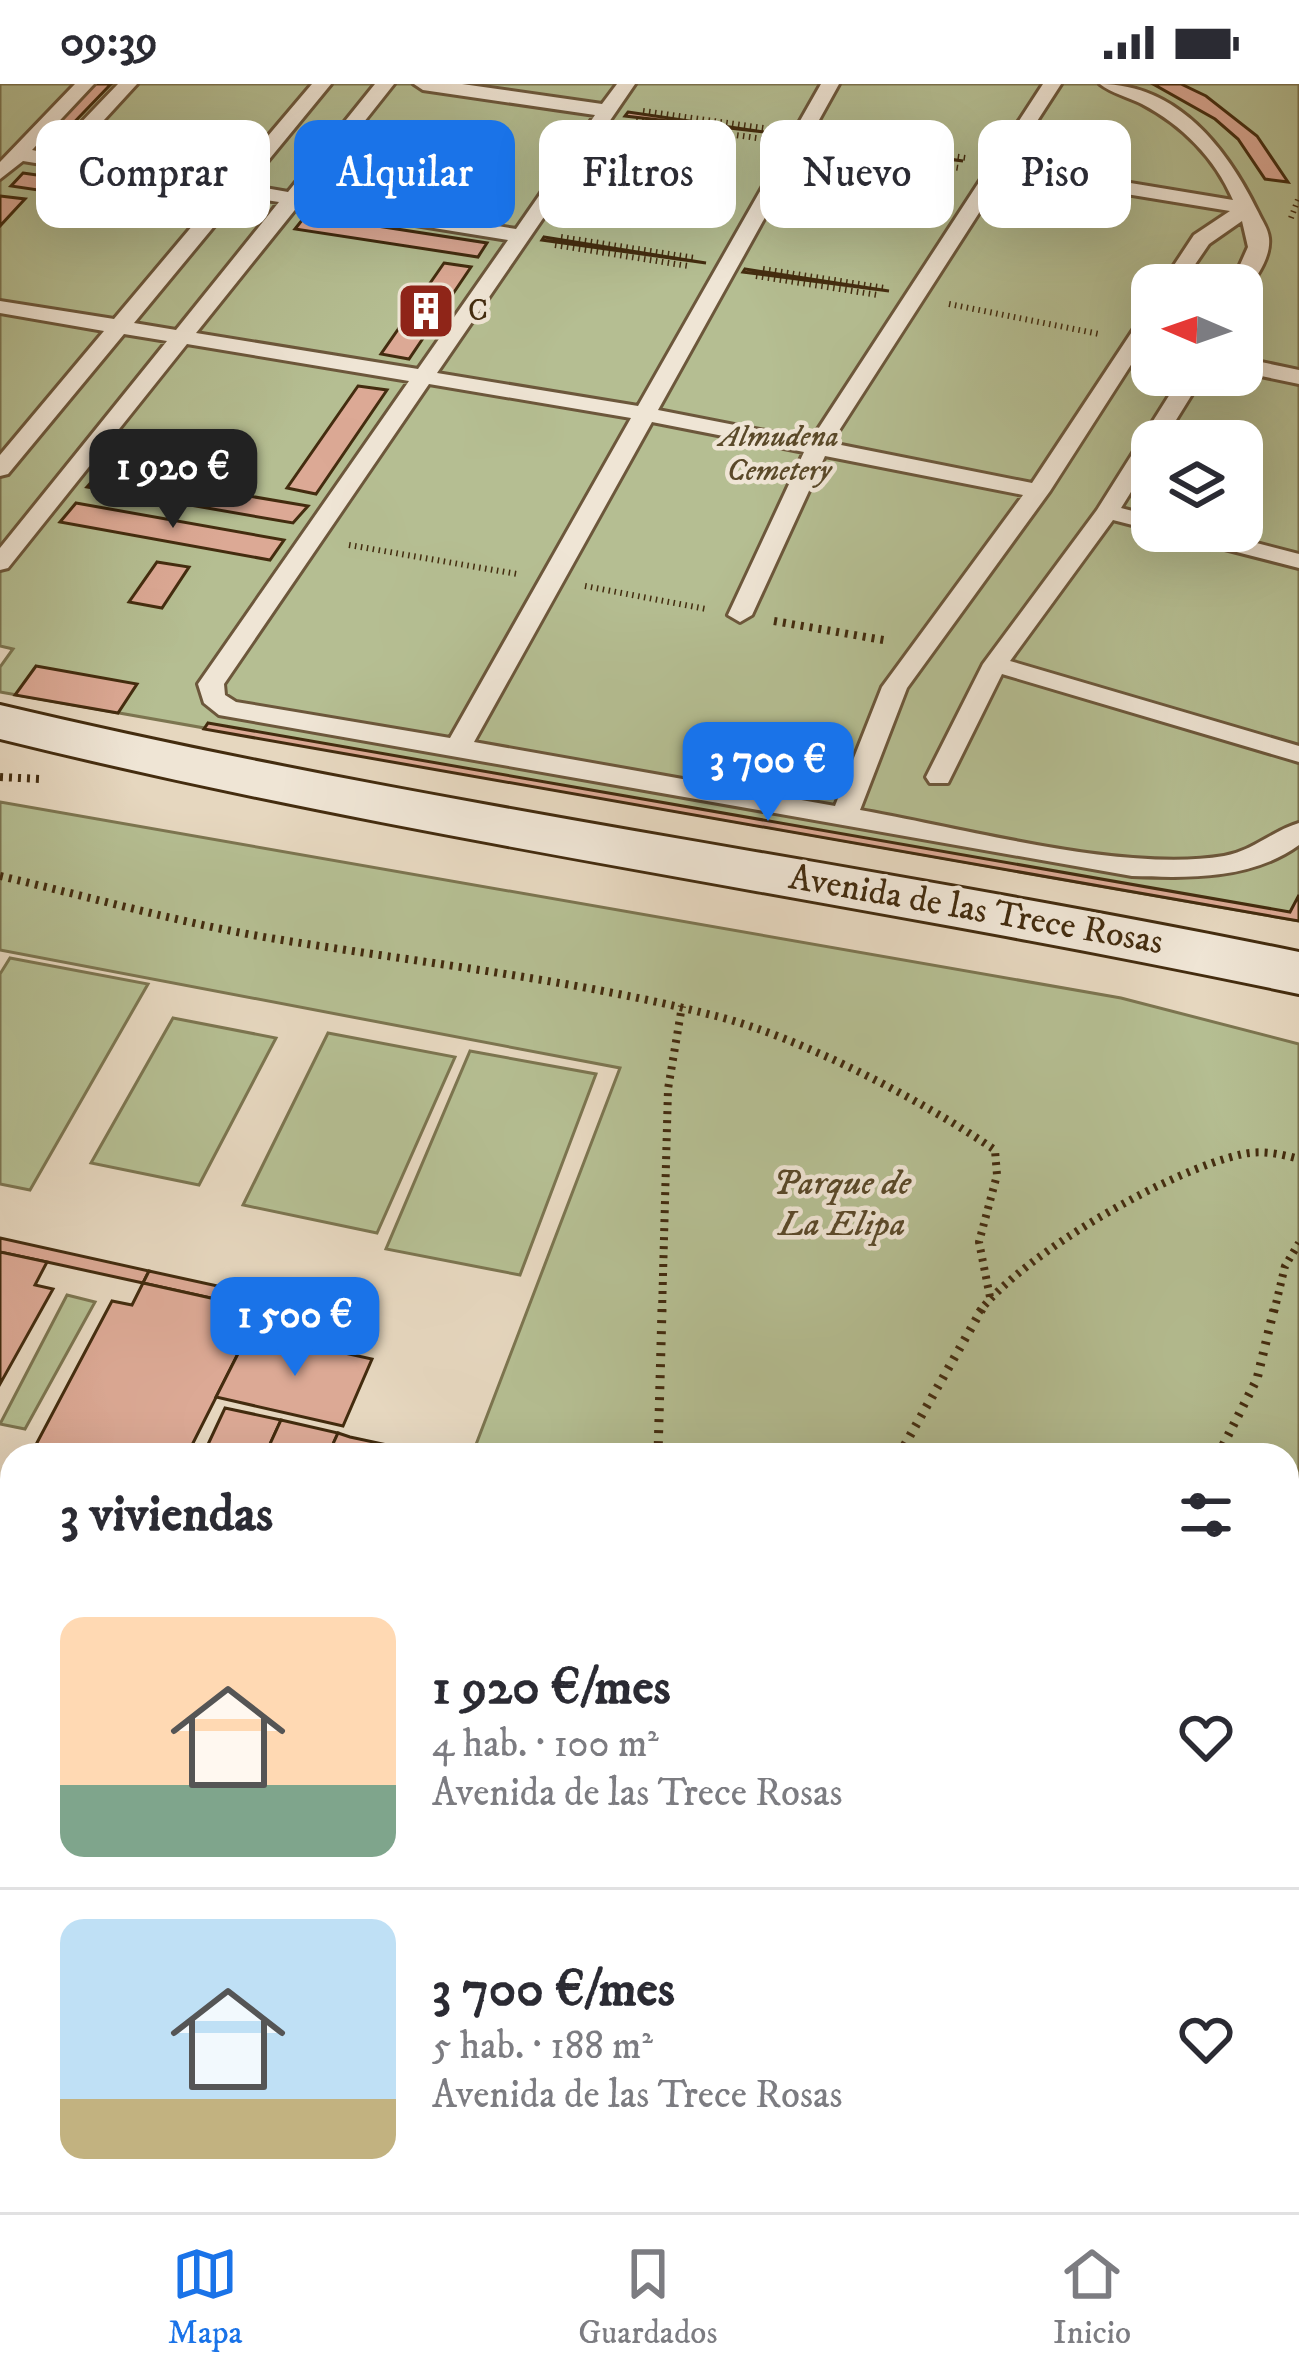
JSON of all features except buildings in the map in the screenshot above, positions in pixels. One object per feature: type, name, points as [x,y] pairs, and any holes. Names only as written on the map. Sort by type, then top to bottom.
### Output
[{"type":"street","name":"Avenida de las Trece Rosas","points":[[0,722],[226,777],[1060,923],[1299,973]]},
{"type":"street","name":"Avenida de las Trece Rosas","points":[[0,764],[226,777]]},
{"type":"lane","points":[[0,173],[85,84]]},
{"type":"lane","points":[[94,120],[128,84]]},
{"type":"lane","points":[[270,148],[322,84]]},
{"type":"lane","points":[[0,563],[386,84]]},
{"type":"lane","points":[[423,84],[608,111]]},
{"type":"lane","points":[[626,84],[211,684],[213,698],[228,709],[1082,859],[1171,869],[1250,860],[1282,847],[1299,832]]},
{"type":"lane","points":[[810,120],[830,84]]},
{"type":"lane","points":[[1028,120],[1052,84]]},
{"type":"lane","points":[[1109,84],[1170,113],[1210,145],[1238,182],[1259,232],[1260,248],[1252,264]]},
{"type":"lane","points":[[18,154],[36,156]]},
{"type":"lane","points":[[1131,191],[1246,210]]},
{"type":"lane","points":[[270,195],[522,236]]},
{"type":"lane","points":[[740,616],[818,446],[978,195]]},
{"type":"lane","points":[[458,747],[760,208]]},
{"type":"lane","points":[[1184,264],[1205,232],[1246,210]]},
{"type":"lane","points":[[0,469],[203,228]]},
{"type":"lane","points":[[0,308],[643,413],[1038,491]]},
{"type":"lane","points":[[845,814],[895,687],[920,646],[1038,491],[1131,350]]},
{"type":"lane","points":[[1263,369],[1299,377]]},
{"type":"lane","points":[[939,777],[995,664],[1107,512],[1180,396]]},
{"type":"lane","points":[[1107,512],[1131,518]]},
{"type":"lane","points":[[1263,552],[1299,561]]},
{"type":"lane","points":[[995,664],[1299,754]]},
{"type":"path","points":[[608,111],[760,132]]},
{"type":"path","points":[[608,111],[760,132]]},
{"type":"path","points":[[1288,225],[1299,197]]},
{"type":"path","points":[[911,297],[1131,341]]},
{"type":"path","points":[[314,538],[920,646]]},
{"type":"path","points":[[0,876],[270,938],[682,1006],[782,1038],[957,1124],[995,1150],[997,1196],[984,1217],[979,1247],[989,1275],[990,1298]]},
{"type":"path","points":[[658,1443],[668,1089],[682,1006]]},
{"type":"path","points":[[906,1443],[990,1298],[1087,1229],[1206,1169],[1239,1155],[1274,1152],[1299,1159]]},
{"type":"path","points":[[1225,1443],[1257,1378],[1286,1266],[1299,1243]]},
{"type":"green space","name":"Almudena Cemetery","points":[[0,84],[1299,84],[1299,921],[0,692],[0,667],[13,649],[0,646]]},
{"type":"green space","name":"Parque de La Elipa","points":[[0,802],[1121,998],[1299,1044],[1299,1443],[477,1443],[620,1068],[0,950]]},
{"type":"green space","points":[[10,958],[148,984],[30,1190],[0,1184],[0,974]]},
{"type":"green space","points":[[173,1018],[276,1038],[199,1185],[91,1163]]},
{"type":"green space","points":[[328,1033],[455,1057],[377,1233],[243,1205]]},
{"type":"green space","points":[[470,1051],[596,1074],[520,1275],[386,1249]]},
{"type":"green space","points":[[67,1295],[95,1302],[25,1429],[0,1424]]},
{"type":"place","name":"C","points":[[426,311]]}]
